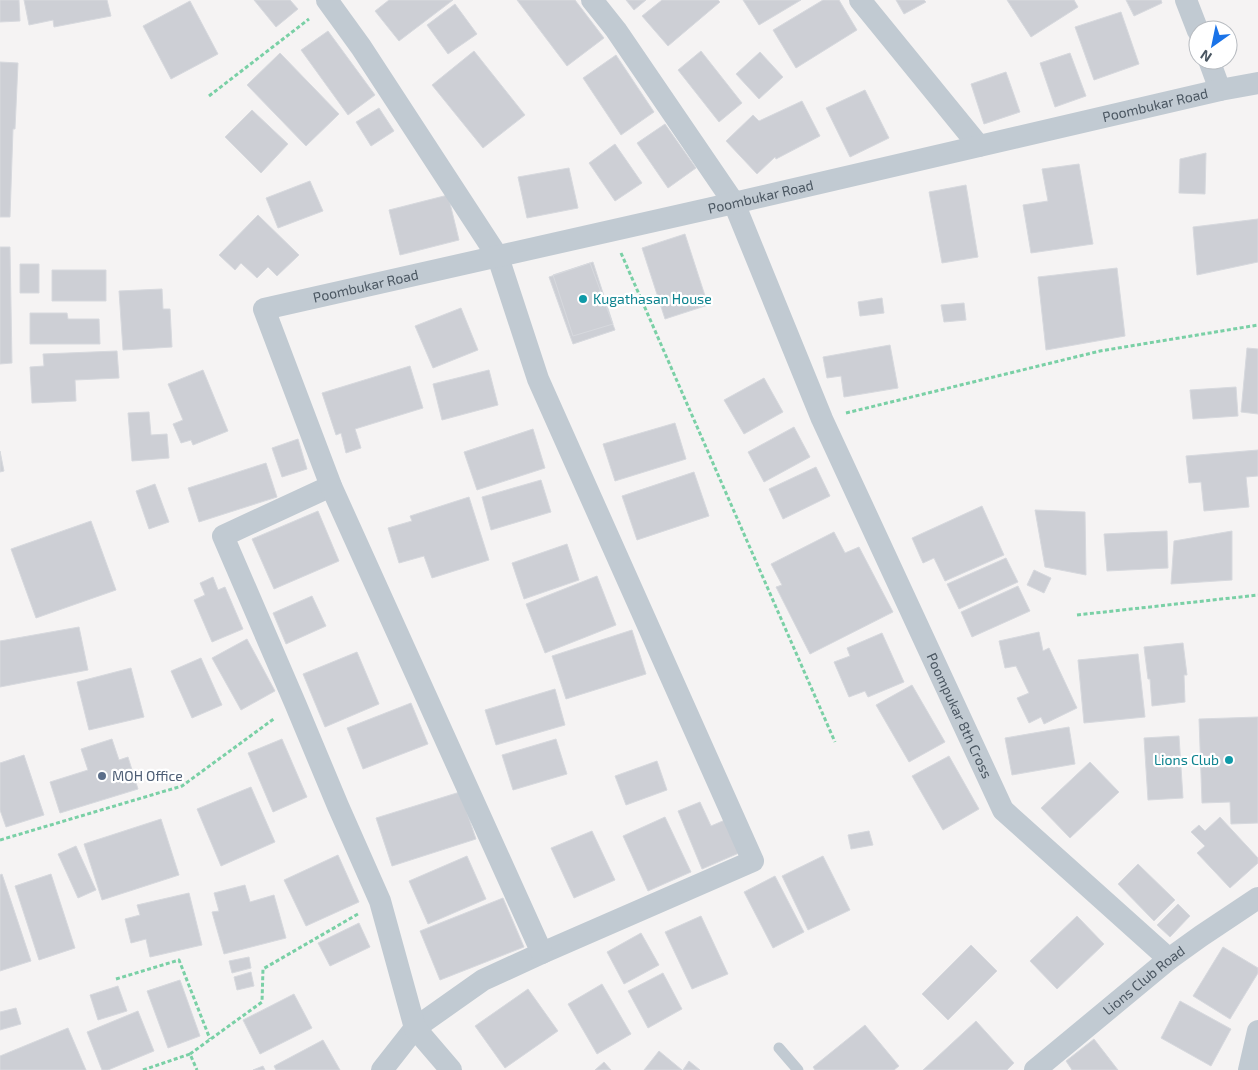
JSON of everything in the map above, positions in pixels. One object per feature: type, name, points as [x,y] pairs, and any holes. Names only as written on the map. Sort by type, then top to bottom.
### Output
[{"type":"street","name":"Poompukar 8th Cross","points":[[592,0],[616,30],[734,203],[822,419],[1003,810],[1169,959]]},
{"type":"street","points":[[860,0],[979,146]]},
{"type":"street","points":[[1186,0],[1194,20]]},
{"type":"street","points":[[328,2],[361,46],[498,257],[538,378],[752,861],[483,980],[415,1028],[382,1070]]},
{"type":"street","points":[[1213,70],[1220,90]]},
{"type":"street","name":"Poombukar Road","points":[[331,486],[264,309],[734,203],[1220,90],[1258,85]]},
{"type":"street","points":[[450,1070],[415,1028],[380,901],[223,536],[331,486],[542,953]]},
{"type":"street","name":"Lions Club Road","points":[[1035,1070],[1169,959],[1258,898]]},
{"type":"street","points":[[1249,1070],[1258,1031]]},
{"type":"lane","points":[[779,1048],[798,1070]]},
{"type":"path","points":[[209,96],[328,2]]},
{"type":"path","points":[[611,230],[835,742]]},
{"type":"path","points":[[822,419],[1100,351],[1258,324]]},
{"type":"path","points":[[1077,615],[1258,595]]},
{"type":"path","points":[[0,840],[182,786],[296,703]]},
{"type":"path","points":[[144,1070],[190,1054],[262,1002],[263,969],[380,901]]},
{"type":"path","points":[[116,979],[179,960],[210,1039]]},
{"type":"path","points":[[190,1054],[198,1070]]},
{"type":"building","points":[[0,0],[19,0],[20,21],[0,22]]},
{"type":"building","points":[[24,0],[107,0],[111,16],[54,27],[53,20],[29,25]]},
{"type":"building","points":[[254,0],[290,0],[298,9],[276,27]]},
{"type":"building","points":[[389,0],[453,0],[399,41],[375,11]]},
{"type":"building","points":[[517,0],[575,0],[604,38],[567,66]]},
{"type":"building","points":[[626,0],[646,0],[634,10]]},
{"type":"building","points":[[662,0],[718,0],[720,2],[668,46],[642,16]]},
{"type":"building","points":[[743,0],[801,0],[759,25]]},
{"type":"building","points":[[823,0],[839,0],[857,30],[796,68],[773,30]]},
{"type":"building","points":[[896,0],[924,0],[926,2],[904,14]]},
{"type":"building","points":[[1007,0],[1074,0],[1078,7],[1031,37]]},
{"type":"building","points":[[1126,0],[1161,0],[1162,3],[1134,16]]},
{"type":"building","points":[[190,1],[218,54],[171,79],[143,26]]},
{"type":"building","points":[[455,4],[477,34],[448,54],[427,25]]},
{"type":"building","points":[[1121,12],[1139,64],[1094,80],[1075,27]]},
{"type":"building","points":[[328,31],[375,95],[348,115],[301,50]]},
{"type":"building","points":[[474,51],[525,115],[483,148],[432,85]]},
{"type":"building","points":[[701,51],[742,103],[719,122],[678,70]]},
{"type":"building","points":[[760,52],[783,77],[759,99],[736,74]]},
{"type":"building","points":[[280,53],[339,114],[306,146],[247,85]]},
{"type":"building","points":[[1070,53],[1086,96],[1055,107],[1040,63]]},
{"type":"building","points":[[616,55],[654,112],[621,135],[583,78]]},
{"type":"building","points":[[0,62],[18,63],[15,129],[13,129],[10,217],[0,217]]},
{"type":"building","points":[[1006,72],[1020,112],[984,124],[971,84]]},
{"type":"building","points":[[865,90],[889,138],[850,157],[826,108]]},
{"type":"building","points":[[802,101],[820,136],[776,159],[775,157],[757,174],[726,141],[753,115],[759,121]]},
{"type":"building","points":[[379,108],[394,131],[371,146],[356,122]]},
{"type":"building","points":[[252,110],[288,144],[261,173],[225,137]]},
{"type":"building","points":[[665,124],[696,168],[668,188],[637,143]]},
{"type":"building","points":[[615,144],[642,183],[615,201],[589,163]]},
{"type":"building","points":[[1206,153],[1205,194],[1179,193],[1180,159]]},
{"type":"building","points":[[1079,164],[1093,244],[1031,253],[1023,205],[1048,201],[1042,169]]},
{"type":"building","points":[[569,168],[578,208],[527,218],[518,177]]},
{"type":"building","points":[[310,181],[323,211],[278,228],[266,198]]},
{"type":"building","points":[[966,185],[978,257],[942,263],[929,192]]},
{"type":"building","points":[[448,195],[459,240],[400,255],[389,210]]},
{"type":"building","points":[[258,215],[299,255],[277,276],[268,267],[257,278],[241,263],[235,270],[219,255]]},
{"type":"building","points":[[1258,219],[1258,262],[1197,275],[1193,227]]},
{"type":"building","points":[[685,234],[708,305],[665,319],[642,248]]},
{"type":"building","points":[[0,247],[10,247],[12,363],[0,364]]},
{"type":"building","name":"Kugathasan House","points":[[593,262],[613,324],[573,336],[553,275]]},
{"type":"building","name":"Kugathasan House","points":[[590,263],[615,330],[573,344],[549,277]]},
{"type":"building","points":[[20,264],[39,264],[39,293],[20,293]]},
{"type":"building","points":[[1117,268],[1125,336],[1046,350],[1038,277]]},
{"type":"building","points":[[52,270],[106,270],[106,301],[52,301]]},
{"type":"building","points":[[162,289],[163,309],[170,309],[172,347],[123,350],[119,291]]},
{"type":"building","points":[[882,298],[884,313],[860,316],[858,302]]},
{"type":"building","points":[[964,303],[966,320],[944,322],[941,305]]},
{"type":"building","points":[[461,308],[478,350],[433,368],[415,326]]},
{"type":"building","points":[[30,313],[67,313],[68,319],[99,319],[100,344],[30,344]]},
{"type":"building","points":[[890,345],[898,388],[844,397],[841,376],[827,378],[823,357]]},
{"type":"building","points":[[1247,348],[1258,349],[1258,414],[1241,412]]},
{"type":"building","points":[[117,351],[119,378],[75,380],[76,401],[32,403],[30,367],[44,366],[43,354]]},
{"type":"building","points":[[410,366],[423,408],[355,429],[361,448],[346,453],[341,433],[336,435],[322,393]]},
{"type":"building","points":[[203,370],[228,431],[193,445],[191,440],[181,443],[173,424],[183,420],[168,384]]},
{"type":"building","points":[[489,370],[498,405],[442,420],[433,384]]},
{"type":"building","points":[[764,378],[783,412],[744,434],[724,400]]},
{"type":"building","points":[[1236,387],[1238,416],[1193,419],[1190,390]]},
{"type":"building","points":[[149,412],[151,435],[167,434],[169,458],[132,461],[128,413]]},
{"type":"building","points":[[675,423],[686,459],[615,481],[603,444]]},
{"type":"building","points":[[794,427],[810,457],[764,482],[748,452]]},
{"type":"building","points":[[533,429],[545,468],[477,490],[464,452]]},
{"type":"building","points":[[298,439],[307,469],[282,477],[272,448]]},
{"type":"building","points":[[1258,450],[1258,476],[1246,477],[1249,507],[1204,511],[1201,482],[1189,483],[1186,456]]},
{"type":"building","points":[[0,451],[4,471],[0,472]]},
{"type":"building","points":[[266,463],[277,497],[199,522],[188,488]]},
{"type":"building","points":[[816,467],[830,496],[783,519],[769,489]]},
{"type":"building","points":[[694,472],[709,516],[637,540],[622,496]]},
{"type":"building","points":[[541,480],[551,512],[491,530],[482,497]]},
{"type":"building","points":[[155,484],[169,522],[149,529],[136,491]]},
{"type":"building","points":[[469,497],[489,560],[432,578],[424,556],[399,563],[388,528],[412,521],[410,516]]},
{"type":"building","points":[[982,506],[1004,555],[945,581],[934,558],[923,563],[912,538]]},
{"type":"building","points":[[1035,510],[1085,512],[1086,575],[1045,567]]},
{"type":"building","points":[[318,511],[339,561],[274,589],[252,539]]},
{"type":"building","points":[[91,521],[116,590],[36,618],[11,549]]},
{"type":"building","points":[[1167,531],[1168,568],[1107,571],[1104,534]]},
{"type":"building","points":[[1232,531],[1232,580],[1171,584],[1174,541]]},
{"type":"building","points":[[834,532],[845,553],[859,547],[893,612],[810,654],[776,587],[782,585],[771,564]]},
{"type":"building","points":[[567,544],[579,580],[524,599],[512,563]]},
{"type":"building","points":[[1006,558],[1018,582],[959,609],[947,584]]},
{"type":"building","points":[[1034,570],[1051,578],[1044,593],[1027,585]]},
{"type":"building","points":[[597,576],[616,625],[545,653],[526,604]]},
{"type":"building","points":[[213,577],[218,590],[225,587],[243,629],[212,642],[194,600],[205,595],[200,583]]},
{"type":"building","points":[[1018,586],[1030,611],[972,637],[961,612]]},
{"type":"building","points":[[312,596],[326,626],[286,644],[273,613]]},
{"type":"building","points":[[79,627],[88,670],[0,687],[0,641]]},
{"type":"building","points":[[632,630],[646,674],[566,699],[552,656]]},
{"type":"building","points":[[1039,632],[1043,651],[1049,648],[1077,708],[1044,724],[1041,717],[1029,723],[1017,698],[1029,693],[1016,666],[1005,668],[999,641]]},
{"type":"building","points":[[882,633],[904,682],[868,697],[865,691],[849,697],[834,662],[850,656],[847,648]]},
{"type":"building","points":[[247,639],[275,691],[241,710],[212,658]]},
{"type":"building","points":[[1183,643],[1187,675],[1184,675],[1185,702],[1152,706],[1150,679],[1148,679],[1144,647]]},
{"type":"building","points":[[357,652],[379,704],[325,727],[303,674]]},
{"type":"building","points":[[1138,654],[1145,717],[1084,723],[1078,660]]},
{"type":"building","points":[[201,658],[222,705],[192,718],[171,671]]},
{"type":"building","points":[[131,668],[144,717],[89,730],[77,682]]},
{"type":"building","points":[[912,685],[945,742],[909,762],[876,705]]},
{"type":"building","points":[[555,689],[565,725],[496,745],[485,710]]},
{"type":"building","points":[[411,703],[428,744],[363,769],[347,728]]},
{"type":"building","name":"Lions Club","points":[[1258,717],[1258,823],[1231,824],[1230,802],[1202,803],[1199,719]]},
{"type":"building","points":[[1069,727],[1075,764],[1012,775],[1005,738]]},
{"type":"building","points":[[1179,736],[1183,798],[1148,800],[1144,738]]},
{"type":"building","name":"MOH Office","points":[[112,739],[119,760],[128,757],[138,789],[60,813],[50,782],[88,770],[81,749]]},
{"type":"building","points":[[282,739],[307,797],[273,812],[248,753]]},
{"type":"building","points":[[556,739],[567,774],[513,790],[502,755]]},
{"type":"building","points":[[24,755],[44,815],[6,827],[0,810],[0,763]]},
{"type":"building","points":[[949,756],[979,809],[943,830],[912,776]]},
{"type":"building","points":[[657,761],[667,790],[626,805],[615,776]]},
{"type":"building","points":[[1090,762],[1119,792],[1070,838],[1041,808]]},
{"type":"building","points":[[251,787],[275,842],[221,866],[197,809]]},
{"type":"building","points":[[460,792],[476,839],[392,866],[376,818]]},
{"type":"building","points":[[700,802],[711,826],[725,820],[739,853],[702,869],[678,811]]},
{"type":"building","points":[[665,817],[691,872],[648,891],[623,836]]},
{"type":"building","points":[[1220,817],[1258,858],[1258,863],[1230,888],[1197,853],[1205,846],[1191,832],[1199,825],[1205,831]]},
{"type":"building","points":[[161,819],[179,875],[102,900],[84,844]]},
{"type":"building","points":[[592,831],[615,880],[574,898],[551,848]]},
{"type":"building","points":[[869,831],[873,845],[851,849],[848,835]]},
{"type":"building","points":[[76,846],[96,890],[78,898],[58,854]]},
{"type":"building","points":[[338,855],[359,902],[306,926],[284,880]]},
{"type":"building","points":[[467,856],[486,899],[428,924],[409,881]]},
{"type":"building","points":[[823,856],[850,910],[808,930],[782,876]]},
{"type":"building","points":[[1138,864],[1175,900],[1154,921],[1118,884]]},
{"type":"building","points":[[2,874],[31,961],[0,971],[0,875]]},
{"type":"building","points":[[51,874],[75,948],[39,960],[15,886]]},
{"type":"building","points":[[775,876],[804,932],[773,948],[744,892]]},
{"type":"building","points":[[245,885],[250,902],[274,895],[286,938],[224,954],[212,912],[219,911],[214,893]]},
{"type":"building","points":[[189,893],[202,945],[150,957],[146,939],[131,943],[125,919],[140,915],[137,905]]},
{"type":"building","points":[[503,898],[524,947],[440,980],[420,931]]},
{"type":"building","points":[[1178,904],[1190,916],[1170,937],[1157,925]]},
{"type":"building","points":[[701,916],[728,974],[692,989],[665,932]]},
{"type":"building","points":[[1077,916],[1104,944],[1057,989],[1030,961]]},
{"type":"building","points":[[359,923],[370,947],[330,966],[318,943]]},
{"type":"building","points":[[641,933],[659,965],[624,984],[607,952]]},
{"type":"building","points":[[971,945],[997,971],[948,1020],[922,994]]},
{"type":"building","points":[[1223,947],[1258,968],[1258,973],[1230,1019],[1193,996]]},
{"type":"building","points":[[249,957],[251,968],[232,973],[229,961]]},
{"type":"building","points":[[251,972],[254,986],[237,990],[234,977]]},
{"type":"building","points":[[663,973],[682,1009],[648,1028],[628,991]]},
{"type":"building","points":[[180,980],[200,1036],[168,1048],[147,991]]},
{"type":"building","points":[[602,984],[631,1034],[597,1054],[568,1004]]},
{"type":"building","points":[[118,986],[127,1011],[98,1020],[90,995]]},
{"type":"building","points":[[528,989],[558,1031],[505,1068],[475,1026]]},
{"type":"building","points":[[294,994],[312,1028],[260,1054],[243,1020]]},
{"type":"building","points":[[1180,1001],[1231,1029],[1211,1066],[1161,1038]]},
{"type":"building","points":[[16,1008],[21,1024],[0,1030],[0,1012]]},
{"type":"building","points":[[138,1011],[154,1051],[108,1070],[102,1070],[87,1032]]},
{"type":"building","points":[[976,1021],[1014,1063],[1007,1070],[923,1070]]},
{"type":"building","points":[[865,1025],[899,1066],[894,1070],[815,1070],[813,1067]]},
{"type":"building","points":[[68,1028],[86,1070],[0,1070],[0,1056]]},
{"type":"building","points":[[1094,1039],[1118,1070],[1072,1070],[1066,1061]]},
{"type":"building","points":[[323,1040],[340,1070],[276,1070],[274,1066]]},
{"type":"building","points":[[659,1051],[682,1070],[644,1070]]},
{"type":"building","points":[[689,1061],[700,1070],[683,1070]]},
{"type":"building","points":[[604,1062],[611,1070],[595,1070]]},
{"type":"building","points":[[263,1066],[265,1070],[253,1070]]},
{"type":"place","name":"Kugathasan House","points":[[583,299]]},
{"type":"place","name":"Lions Club","points":[[1229,760]]},
{"type":"place","name":"MOH Office","points":[[102,776]]}]
